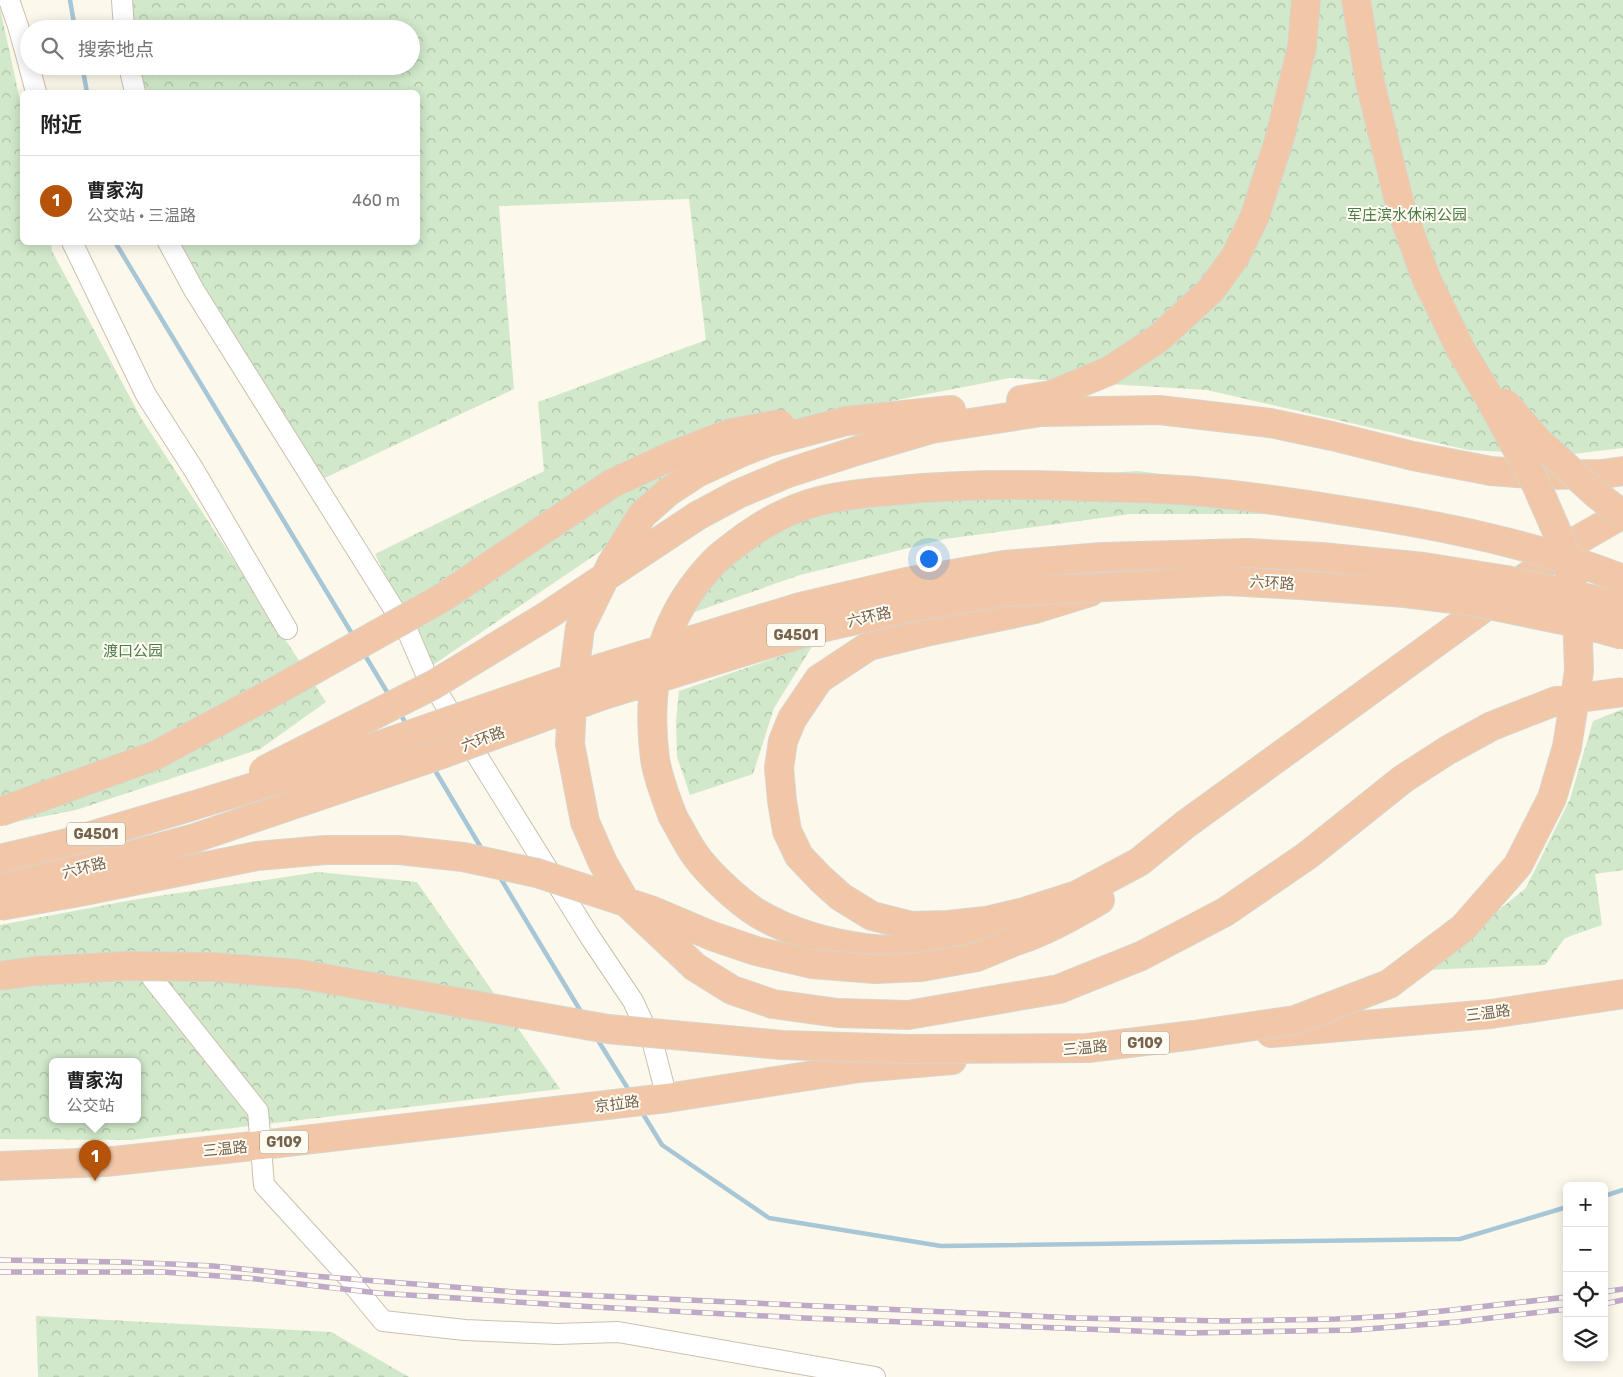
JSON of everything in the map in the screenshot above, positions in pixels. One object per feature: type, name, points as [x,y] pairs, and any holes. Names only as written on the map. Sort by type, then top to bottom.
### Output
[{"type":"highway","points":[[0,812],[154,756],[272,693],[442,598],[611,484],[671,456],[731,433],[789,423],[846,421],[977,408],[1051,395],[1109,371],[1159,338],[1211,290],[1235,257],[1255,216],[1280,137],[1302,47],[1306,0]]},
{"type":"highway","points":[[0,976],[35,971],[126,966],[213,967],[299,974],[608,1030],[782,1045],[909,1049],[1088,1048],[1194,1035],[1294,1020],[1389,984],[1463,928],[1518,865],[1552,798],[1567,747],[1579,671],[1577,609],[1561,541],[1536,484],[1461,350],[1426,278],[1400,205],[1370,82],[1356,0]]},
{"type":"highway","points":[[0,906],[71,894],[257,856],[325,850],[399,850],[463,857],[537,873],[653,911],[712,936],[756,951],[812,964],[875,969],[921,967],[977,958],[1062,922],[1082,901],[1576,541],[1623,515],[1595,493],[1537,440],[1461,350]]},
{"type":"highway","points":[[192,806],[434,685],[548,615],[697,516],[738,494],[788,474],[930,429],[1041,412],[1159,410],[1270,423],[1413,456],[1491,471],[1546,475],[1602,474],[1623,471]]},
{"type":"highway","points":[[846,421],[768,442],[742,452],[697,474],[668,492],[642,515],[611,566],[580,628],[573,682],[570,744],[585,822],[599,855],[625,901],[695,967],[732,990],[773,1004],[838,1013],[908,1015],[1059,989],[1141,956],[1225,912],[1308,855],[1403,779],[1448,750],[1492,726],[1556,701],[1623,692]]},
{"type":"highway","points":[[1018,940],[952,950],[877,950],[836,943],[793,930],[756,912],[725,887],[696,856],[674,817],[663,790],[655,761],[652,716],[656,666],[669,627],[689,592],[715,560],[748,535],[785,512],[829,498],[915,488],[1005,484],[1193,491],[1385,517],[1490,537],[1623,579]]},
{"type":"highway","points":[[1108,587],[1035,610],[930,631],[869,646],[819,679],[792,719],[783,741],[779,768],[782,802],[787,831],[799,856],[840,897],[872,916],[912,926],[948,926],[986,921],[1082,901],[1147,872],[1545,577],[1623,529]]},
{"type":"highway","name":"六环路","points":[[0,859],[67,843],[309,770],[604,667],[800,607],[906,582],[1004,565],[1102,557],[1247,553],[1321,557],[1424,567],[1506,580],[1623,608]]},
{"type":"highway","name":"六环路","points":[[0,888],[195,838],[442,754],[601,696],[820,628],[908,608],[1004,592],[1226,581],[1405,593],[1470,600],[1587,625],[1623,635]]},
{"type":"highway","name":"三温路","points":[[667,1098],[895,1064],[1491,1014],[1623,994]]},
{"type":"highway","name":"京拉路","points":[[568,1110],[667,1098]]},
{"type":"highway","name":"三温路","points":[[0,1166],[105,1162],[568,1110]]},
{"type":"street","points":[[9,0],[20,33]]},
{"type":"street","points":[[122,0],[123,20]]},
{"type":"street","points":[[31,75],[35,90]]},
{"type":"street","points":[[131,75],[135,90]]},
{"type":"street","points":[[73,245],[146,395],[194,470],[287,629]]},
{"type":"street","points":[[170,245],[194,290],[407,630],[424,672],[633,1001],[653,1044],[667,1098]]},
{"type":"street","points":[[152,978],[258,1111],[264,1185],[350,1279],[383,1321],[465,1330],[548,1334],[618,1332],[875,1377]]},
{"type":"green space","name":"军庄滨水休闲公园","points":[[125,0],[1623,0],[1623,448],[1565,455],[1468,450],[1207,390],[1010,378],[825,414],[657,513],[430,667],[375,554],[544,471],[538,402],[706,340],[689,199],[499,206],[514,389],[312,484],[160,245],[420,245],[420,90],[127,90],[123,75],[420,75],[420,20],[122,20]]},
{"type":"green space","name":"渡口公园","points":[[0,8],[20,100],[20,245],[51,245],[52,251],[141,418],[326,702],[260,749],[76,810],[0,825]]},
{"type":"green space","points":[[1138,471],[1353,499],[1352,514],[1131,514],[945,539],[800,575],[692,613],[724,550],[847,490]]},
{"type":"green space","points":[[813,645],[774,708],[753,774],[690,795],[677,757],[676,721],[679,691]]},
{"type":"green space","points":[[1623,709],[1623,870],[1595,874],[1602,925],[1565,938],[1545,965],[1425,970],[1526,888],[1570,799],[1593,721]]},
{"type":"green space","points":[[318,872],[417,882],[560,1089],[131,1140],[0,1139],[0,925],[132,900]]},
{"type":"green space","points":[[36,1316],[331,1332],[409,1377],[38,1377]]},
{"type":"waterway","points":[[70,0],[73,20]]},
{"type":"waterway","points":[[84,75],[87,90]]},
{"type":"waterway","points":[[117,245],[354,637]]},
{"type":"waterway","points":[[363,652],[390,697]]},
{"type":"waterway","points":[[399,712],[408,727]]},
{"type":"waterway","points":[[433,767],[483,851]]},
{"type":"waterway","points":[[498,874],[583,1015]]},
{"type":"waterway","points":[[596,1037],[630,1092]]},
{"type":"waterway","points":[[640,1109],[662,1145],[769,1218],[941,1246],[1460,1239],[1563,1208]]},
{"type":"waterway","points":[[1608,1195],[1623,1190]]},
{"type":"railway","points":[[0,1260],[213,1266],[515,1292],[1076,1318],[1224,1321],[1336,1319],[1395,1316],[1563,1297]]},
{"type":"railway","points":[[0,1272],[163,1272],[247,1278],[378,1293],[595,1307],[803,1318],[1187,1333],[1354,1330],[1457,1322],[1563,1309]]},
{"type":"railway","points":[[1608,1291],[1623,1289]]},
{"type":"railway","points":[[1608,1303],[1623,1300]]},
{"type":"place","name":"曹家沟","points":[[95,1181]]}]
